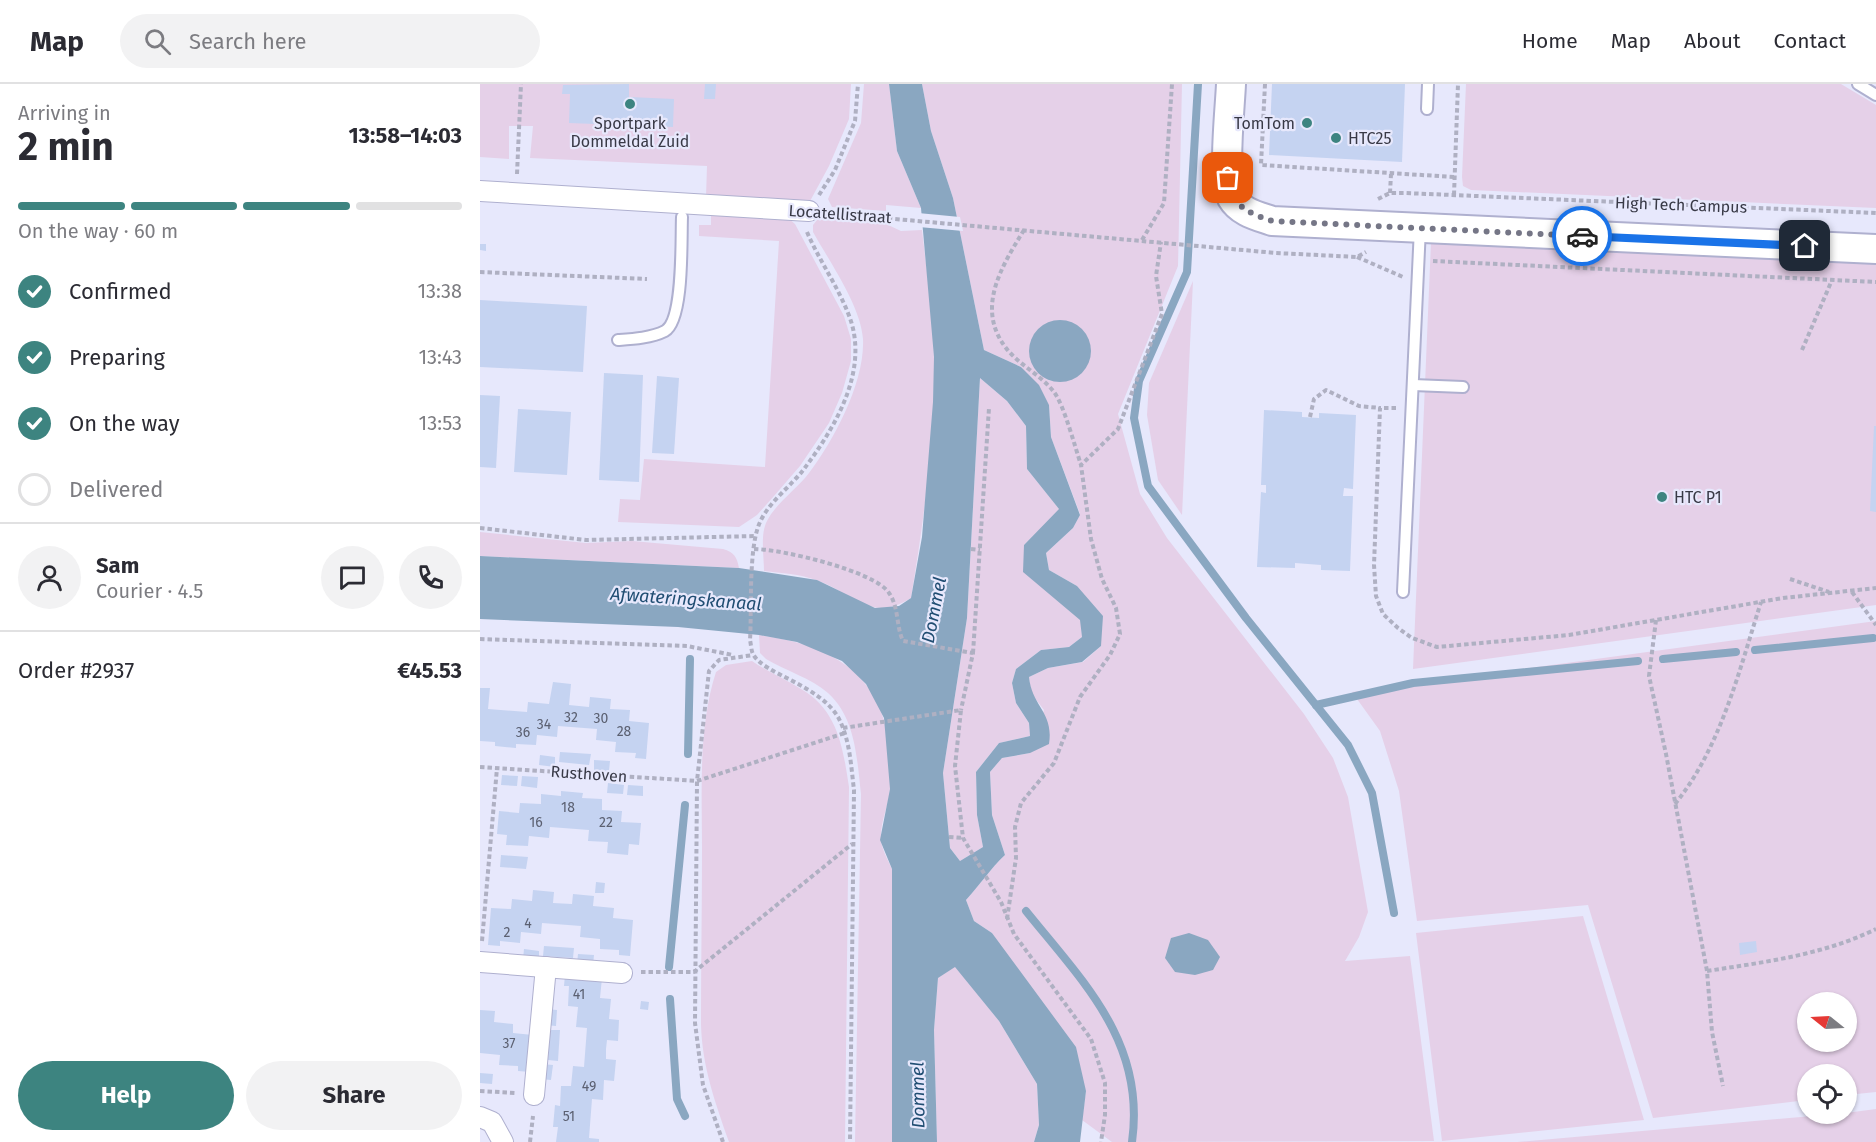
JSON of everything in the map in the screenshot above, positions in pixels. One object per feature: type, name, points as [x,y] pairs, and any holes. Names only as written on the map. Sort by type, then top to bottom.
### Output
[{"type":"street","points":[[1231,84],[1228,178],[1232,198],[1246,211],[1272,221],[1876,249]]},
{"type":"street","name":"Locatellistraat","points":[[480,191],[809,211]]},
{"type":"street","points":[[480,962],[622,972]]},
{"type":"street","points":[[534,1095],[546,967]]},
{"type":"street","points":[[480,1117],[492,1122],[503,1142]]},
{"type":"lane","points":[[1427,109],[1428,84]]},
{"type":"lane","points":[[1858,84],[1876,95]]},
{"type":"lane","points":[[618,340],[641,338],[665,331],[673,324],[678,302],[682,217]]},
{"type":"lane","points":[[1403,592],[1420,228]]},
{"type":"lane","points":[[1413,385],[1463,387]]},
{"type":"path","points":[[516,193],[521,84]]},
{"type":"path","points":[[850,1142],[854,790],[844,730],[820,696],[767,666],[753,655],[750,640],[755,536],[761,520],[804,469],[833,426],[847,394],[856,360],[856,340],[849,314],[807,233],[806,219],[835,170],[855,121],[858,84]]},
{"type":"path","points":[[1142,240],[1164,203],[1172,84]]},
{"type":"path","points":[[1265,84],[1261,165],[1454,177],[1458,84]]},
{"type":"path","points":[[1390,193],[1391,174]]},
{"type":"path","name":"High Tech Campus","points":[[1454,177],[1454,195],[1876,213]]},
{"type":"path","name":"Locatellistraat","points":[[809,211],[1199,246]]},
{"type":"path","points":[[1007,920],[1016,858],[1015,827],[1021,803],[1054,763],[1080,697],[1110,656],[1120,634],[1116,608],[1102,579],[1091,539],[1081,465],[1054,392],[1006,348],[993,324],[992,291],[1004,262],[1024,230]]},
{"type":"path","points":[[1081,465],[1118,429],[1162,314],[1156,276],[1161,242]]},
{"type":"path","points":[[1357,257],[1417,282]]},
{"type":"path","points":[[1417,261],[1876,282]]},
{"type":"path","points":[[480,272],[647,279]]},
{"type":"path","points":[[1802,350],[1832,280]]},
{"type":"path","points":[[1310,417],[1314,399],[1326,390],[1359,406],[1411,409]]},
{"type":"path","points":[[989,408],[973,653],[961,710],[955,766],[963,838],[1001,902],[1014,934],[1091,1039],[1105,1083],[1106,1115],[1101,1142]]},
{"type":"path","points":[[1380,408],[1374,565],[1376,596],[1383,614],[1412,638],[1437,647],[1569,635],[1761,602],[1876,588]]},
{"type":"path","points":[[480,528],[586,540],[755,536]]},
{"type":"path","points":[[754,549],[766,549],[851,571],[888,591],[894,603],[899,632],[903,641],[973,653]]},
{"type":"path","points":[[971,549],[980,550]]},
{"type":"path","points":[[1790,579],[1833,593]]},
{"type":"path","points":[[1851,592],[1876,624]]},
{"type":"path","points":[[1675,804],[1695,779],[1731,697],[1761,602]]},
{"type":"path","points":[[1656,620],[1649,676],[1707,971],[1712,1032],[1723,1086]]},
{"type":"path","points":[[480,639],[687,646],[737,656]]},
{"type":"path","points":[[723,1142],[703,1085],[697,1052],[694,972],[698,781],[709,671],[719,660],[753,655]]},
{"type":"path","points":[[698,781],[844,730],[961,710]]},
{"type":"path","name":"Rusthoven","points":[[480,767],[698,781]]},
{"type":"path","points":[[480,962],[497,768]]},
{"type":"path","points":[[949,837],[963,838]]},
{"type":"path","points":[[622,972],[694,972],[853,843]]},
{"type":"path","points":[[1707,971],[1794,957],[1852,941],[1876,929]]},
{"type":"path","points":[[480,1091],[534,1095]]},
{"type":"shaded area","points":[[480,84],[851,84],[849,119],[829,166],[809,203],[706,197],[707,166],[530,158],[533,126],[509,126],[509,159],[480,157]]},
{"type":"shaded area","points":[[864,84],[889,84],[897,151],[921,208],[886,205],[886,211],[832,207],[828,199],[861,123]]},
{"type":"shaded area","points":[[922,84],[1182,84],[1178,266],[1118,414],[1140,494],[1167,538],[1304,714],[1333,758],[1348,797],[1368,912],[1359,937],[1345,961],[1410,956],[1434,1141],[1112,1142],[1082,1120],[1086,1091],[992,933],[974,921],[966,900],[1005,855],[992,815],[990,772],[1002,758],[1030,753],[1044,710],[1031,693],[1029,677],[1048,668],[1083,662],[1101,646],[1077,586],[1049,570],[1046,553],[1073,528],[1080,514],[1051,437],[1049,405],[1021,367],[984,350],[953,198],[931,131]],"holes":[[[1060,321],[1087,338],[1088,357],[1081,372],[1067,380],[1048,380],[1031,341],[1043,326]]]},
{"type":"shaded area","points":[[1466,84],[1841,84],[1876,105],[1876,208],[1471,190],[1463,186],[1462,177]]},
{"type":"shaded area","points":[[711,212],[787,217],[795,224],[844,316],[851,339],[851,361],[842,393],[829,423],[800,466],[757,515],[739,527],[618,522],[620,499],[640,500],[644,459],[765,467],[779,241],[699,236],[699,225],[711,225]]},
{"type":"shaded area","points":[[817,220],[886,224],[901,231],[922,230],[934,358],[933,419],[928,479],[911,598],[884,608],[862,603],[829,585],[810,578],[764,571],[763,539],[767,521],[819,460],[838,427],[853,392],[862,356],[863,339],[857,312],[813,232],[813,225]]},
{"type":"shaded area","points":[[1431,242],[1876,261],[1876,605],[1413,669]]},
{"type":"shaded area","points":[[1193,281],[1182,515],[1158,480],[1147,415],[1149,383]]},
{"type":"shaded area","points":[[980,378],[1007,401],[1026,426],[1027,469],[1060,510],[1024,545],[1058,599],[1081,620],[1082,637],[1069,647],[1041,650],[1016,669],[1012,683],[1016,703],[1029,723],[1030,736],[999,743],[976,772],[977,815],[983,847],[960,861],[950,848],[943,773],[967,618]]},
{"type":"shaded area","points":[[480,532],[586,543],[632,541],[723,549],[734,556],[739,568],[480,556]]},
{"type":"shaded area","points":[[1876,621],[1876,1092],[1857,1094],[1857,1064],[1797,1064],[1797,1101],[1653,1118],[1588,905],[1417,921],[1399,791],[1380,731],[1352,692]]},
{"type":"shaded area","points":[[759,635],[792,641],[820,650],[843,663],[862,680],[876,700],[886,725],[890,755],[890,789],[881,839],[883,850],[892,869],[892,1142],[855,1142],[861,794],[854,740],[844,715],[828,693],[814,683],[766,659],[760,653]]},
{"type":"shaded area","points":[[752,661],[801,689],[823,708],[837,731],[844,758],[849,787],[845,1142],[729,1142],[714,1098],[704,1055],[701,1024],[702,782],[706,715],[716,672],[726,665]]},
{"type":"shaded area","points":[[1583,916],[1644,1120],[1442,1141],[1416,933]]},
{"type":"shaded area","points":[[955,966],[999,1021],[1037,1084],[1039,1125],[1034,1142],[937,1142],[934,1030],[938,978]]},
{"type":"shaded area","points":[[1876,1109],[1876,1142],[1517,1142],[1797,1117],[1797,1124],[1857,1124],[1857,1112]]},
{"type":"water","points":[[889,84],[922,84],[931,131],[953,198],[984,350],[1021,367],[1039,385],[1049,405],[1051,437],[1080,515],[1073,528],[1046,553],[1049,570],[1077,586],[1103,616],[1101,646],[1082,662],[1048,668],[1029,677],[1034,696],[1046,717],[1050,733],[1049,744],[1030,753],[1002,758],[990,772],[992,815],[1005,855],[966,900],[974,921],[992,933],[1076,1047],[1086,1091],[1080,1142],[1034,1142],[1039,1125],[1037,1084],[999,1021],[955,967],[938,978],[934,1030],[937,1142],[892,1142],[892,869],[880,840],[890,789],[884,718],[866,684],[842,661],[797,642],[759,635],[678,627],[480,619],[480,556],[739,568],[817,580],[875,608],[899,606],[911,598],[922,537],[933,402],[934,357],[921,208],[897,151]],"holes":[[[980,378],[1007,401],[1026,426],[1027,469],[1059,509],[1024,545],[1023,572],[1080,620],[1082,637],[1069,647],[1041,650],[1016,669],[1012,683],[1016,703],[1029,723],[1030,736],[999,743],[976,772],[977,815],[983,847],[960,861],[950,848],[943,773],[967,618]]]},
{"type":"water","points":[[1060,320],[1082,329],[1091,351],[1082,373],[1060,382],[1038,373],[1029,351],[1038,329]]},
{"type":"water","points":[[1189,933],[1208,940],[1220,957],[1213,970],[1195,975],[1175,972],[1165,958],[1171,938]]},
{"type":"pier","points":[[918,213],[960,217],[963,231],[919,227]]},
{"type":"building","points":[[629,84],[629,97],[674,99],[673,127],[569,123],[570,94],[562,94],[563,85]]},
{"type":"building","points":[[705,84],[716,84],[715,99],[704,99]]},
{"type":"building","name":"HTC25","points":[[1272,84],[1405,84],[1402,162],[1269,155]]},
{"type":"building","points":[[480,244],[486,244],[486,251],[480,250]]},
{"type":"building","points":[[480,300],[587,306],[583,372],[480,367]]},
{"type":"building","points":[[604,373],[643,375],[639,482],[599,480]]},
{"type":"building","points":[[657,376],[679,378],[674,454],[652,453]]},
{"type":"building","points":[[480,395],[500,396],[496,468],[480,467]]},
{"type":"building","points":[[518,409],[571,412],[567,475],[514,472]]},
{"type":"building","points":[[1264,410],[1302,412],[1302,417],[1319,418],[1319,413],[1356,415],[1353,489],[1344,488],[1343,496],[1353,496],[1350,571],[1321,570],[1321,565],[1295,563],[1295,568],[1257,567],[1261,492],[1266,493],[1266,485],[1261,485]]},
{"type":"building","points":[[1874,426],[1876,426],[1876,512],[1870,511]]},
{"type":"building","points":[[553,682],[571,684],[569,705],[589,707],[590,697],[611,699],[610,709],[630,710],[629,721],[649,723],[646,759],[635,758],[636,753],[615,752],[616,742],[596,740],[597,729],[558,726],[557,737],[537,735],[536,745],[516,744],[516,748],[495,746],[495,742],[480,741],[480,688],[490,688],[488,709],[527,712],[528,702],[549,704]]},
{"type":"building","points":[[560,752],[591,754],[589,765],[559,762]]},
{"type":"building","points":[[540,755],[555,757],[555,767],[539,765]]},
{"type":"building","points":[[594,760],[610,761],[609,771],[594,770]]},
{"type":"building","points":[[502,775],[518,776],[517,786],[501,785]]},
{"type":"building","points":[[522,776],[538,777],[537,788],[521,786]]},
{"type":"building","points":[[608,783],[624,785],[623,794],[607,793]]},
{"type":"building","points":[[628,785],[643,786],[643,796],[627,795]]},
{"type":"building","points":[[561,791],[583,793],[582,798],[602,799],[602,810],[622,811],[621,822],[641,823],[639,845],[629,844],[628,855],[607,853],[608,842],[588,841],[589,830],[550,827],[549,838],[529,836],[528,846],[506,845],[507,835],[497,834],[499,811],[519,813],[520,803],[541,804],[541,794],[561,796]]},
{"type":"building","points":[[501,855],[528,857],[526,869],[500,867]]},
{"type":"building","points":[[596,882],[605,883],[604,893],[595,893]]},
{"type":"building","points":[[533,890],[554,892],[553,903],[572,904],[573,894],[594,896],[593,906],[614,908],[613,918],[633,920],[630,956],[619,955],[619,950],[600,949],[600,939],[580,937],[581,926],[542,923],[541,934],[521,932],[520,943],[500,941],[500,946],[488,945],[491,908],[511,909],[512,899],[532,901]]},
{"type":"building","points":[[1756,941],[1757,952],[1740,955],[1739,943]]},
{"type":"building","points":[[544,946],[574,948],[573,958],[543,956]]},
{"type":"building","points":[[524,949],[539,951],[539,961],[523,959]]},
{"type":"building","points":[[578,954],[594,955],[593,965],[577,964]]},
{"type":"building","points":[[565,975],[602,978],[600,998],[611,999],[609,1019],[619,1020],[618,1041],[607,1040],[606,1049],[606,1059],[616,1060],[614,1081],[604,1080],[603,1100],[592,1099],[589,1138],[599,1139],[599,1142],[556,1142],[558,1127],[553,1127],[555,1105],[560,1106],[561,1086],[571,1086],[573,1066],[584,1067],[587,1028],[576,1027],[578,1007],[568,1006],[569,986],[564,986]]},
{"type":"building","points":[[641,1001],[649,1002],[648,1010],[640,1009]]},
{"type":"building","points":[[547,1009],[557,1010],[556,1026],[545,1025]]},
{"type":"building","points":[[480,1010],[495,1011],[494,1022],[513,1024],[513,1033],[533,1035],[530,1072],[518,1071],[518,1066],[499,1065],[500,1055],[480,1053]]},
{"type":"building","points":[[550,1030],[560,1030],[558,1061],[548,1060]]},
{"type":"building","points":[[542,1064],[553,1065],[551,1080],[541,1079]]},
{"type":"building","points":[[480,1073],[493,1074],[492,1084],[480,1083]]},
{"type":"waterway","points":[[1198,84],[1187,272],[1139,381],[1134,418],[1148,486],[1246,618],[1348,745],[1372,793],[1394,913]]},
{"type":"waterway","points":[[1755,650],[1873,638]]},
{"type":"waterway","points":[[1663,659],[1736,652]]},
{"type":"waterway","points":[[688,754],[690,659]]},
{"type":"waterway","points":[[1316,705],[1413,683],[1638,661]]},
{"type":"waterway","points":[[669,967],[685,805]]},
{"type":"waterway","points":[[1026,911],[1088,989],[1106,1016],[1120,1044],[1129,1074],[1134,1106],[1132,1142]]},
{"type":"waterway","points":[[670,999],[677,1099],[685,1116]]},
{"type":"way so far","points":[[1228,178],[1232,198],[1246,211],[1272,221],[1582,236]]},
{"type":"place","name":"Sportpark Dommeldal Zuid","points":[[630,104]]},
{"type":"place","name":"TomTom","points":[[1307,123]]},
{"type":"place","name":"HTC25","points":[[1336,138]]},
{"type":"place","name":"HTC P1","points":[[1662,497]]},
{"type":"route","points":[[1582,236],[1805,246]]},
{"type":"water label","name":"Afwateringskanaal","points":[[686,599]]},
{"type":"water label","name":"Dommel","points":[[934,610]]},
{"type":"water label","name":"Dommel","points":[[918,1095]]}]
